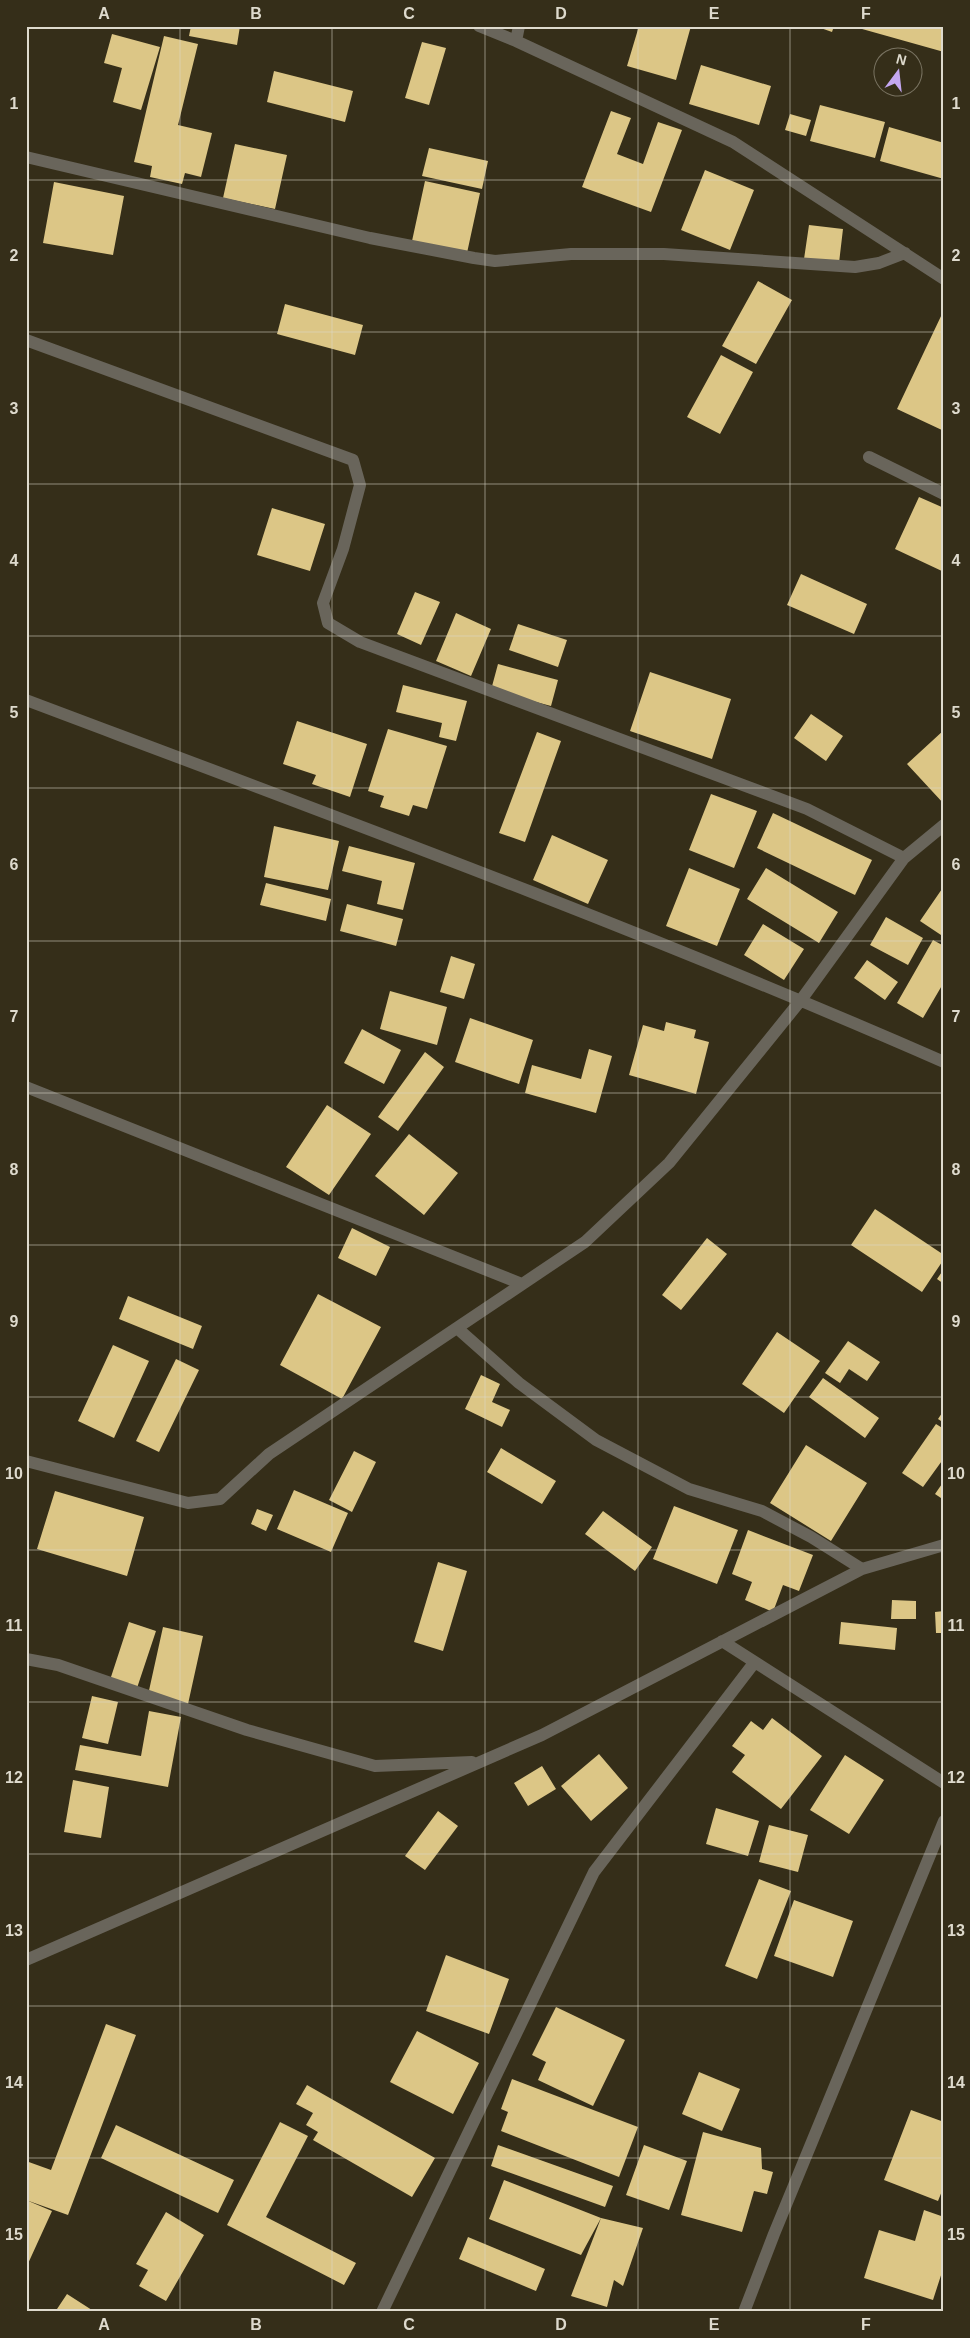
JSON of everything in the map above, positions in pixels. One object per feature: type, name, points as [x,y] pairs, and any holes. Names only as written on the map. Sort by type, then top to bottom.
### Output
[{"type":"street","points":[[478,26],[516,41],[733,142],[944,279]]},
{"type":"street","points":[[516,41],[519,26]]},
{"type":"street","points":[[26,157],[370,238],[448,254],[495,261],[571,254],[664,254],[855,266],[878,263],[904,253]]},
{"type":"street","points":[[26,340],[353,460],[360,485],[343,549],[322,603],[328,623],[360,642],[807,809],[904,858]]},
{"type":"street","points":[[869,457],[944,494]]},
{"type":"street","points":[[26,700],[361,826],[801,1000],[944,1062]]},
{"type":"street","points":[[26,1461],[188,1503],[220,1499],[269,1454],[585,1242],[668,1163],[801,1000],[904,858],[944,825]]},
{"type":"street","points":[[26,1087],[522,1284]]},
{"type":"street","points":[[457,1328],[519,1383],[596,1440],[689,1489],[762,1511],[811,1537],[862,1569]]},
{"type":"street","points":[[26,1960],[542,1735],[862,1569],[944,1544]]},
{"type":"street","points":[[722,1641],[944,1783]]},
{"type":"street","points":[[26,1659],[58,1665],[247,1730],[375,1766],[479,1762]]},
{"type":"street","points":[[382,2312],[594,1872],[754,1663]]},
{"type":"street","points":[[744,2312],[774,2234],[944,1821]]},
{"type":"building","points":[[191,26],[240,26],[237,45],[189,36]]},
{"type":"building","points":[[639,26],[691,26],[676,80],[627,66]]},
{"type":"building","points":[[815,26],[834,26],[832,32]]},
{"type":"building","points":[[944,26],[944,52],[855,27]]},
{"type":"building","points":[[112,34],[160,47],[141,110],[113,102],[122,68],[104,63]]},
{"type":"building","points":[[164,36],[198,44],[178,125],[212,133],[201,177],[185,173],[182,184],[150,177],[152,166],[134,162]]},
{"type":"building","points":[[422,42],[446,48],[429,105],[405,98]]},
{"type":"building","points":[[701,65],[771,86],[759,125],[689,104]]},
{"type":"building","points":[[274,71],[353,91],[345,122],[267,102]]},
{"type":"building","points":[[820,105],[885,122],[875,158],[810,141]]},
{"type":"building","points":[[611,111],[631,118],[617,154],[643,164],[658,122],[682,130],[651,212],[582,187]]},
{"type":"building","points":[[790,114],[811,120],[806,136],[785,130]]},
{"type":"building","points":[[889,127],[944,143],[944,179],[880,161]]},
{"type":"building","points":[[235,144],[287,155],[275,209],[223,198]]},
{"type":"building","points":[[429,148],[488,161],[482,189],[422,176]]},
{"type":"building","points":[[705,170],[754,190],[730,250],[681,230]]},
{"type":"building","points":[[425,181],[480,193],[467,253],[412,241]]},
{"type":"building","points":[[54,182],[124,196],[113,255],[43,243]]},
{"type":"building","points":[[809,225],[843,229],[839,263],[804,259]]},
{"type":"building","points":[[758,281],[792,300],[756,364],[722,346]]},
{"type":"building","points":[[285,304],[363,325],[355,355],[277,334]]},
{"type":"building","points":[[942,314],[944,314],[944,431],[897,409]]},
{"type":"building","points":[[721,355],[753,372],[720,434],[687,417]]},
{"type":"building","points":[[919,497],[944,508],[944,572],[895,549]]},
{"type":"building","points":[[272,508],[325,524],[310,571],[257,555]]},
{"type":"building","points":[[801,574],[867,604],[854,634],[787,605]]},
{"type":"building","points":[[415,592],[440,602],[421,645],[397,634]]},
{"type":"building","points":[[456,613],[491,629],[471,676],[436,661]]},
{"type":"building","points":[[518,624],[567,640],[558,667],[509,650]]},
{"type":"building","points":[[498,664],[558,680],[551,706],[491,690]]},
{"type":"building","points":[[650,672],[731,699],[712,759],[630,731]]},
{"type":"building","points":[[403,685],[467,701],[456,741],[439,737],[442,723],[396,712]]},
{"type":"building","points":[[811,714],[843,736],[826,761],[794,738]]},
{"type":"building","points":[[297,721],[367,744],[350,797],[312,784],[316,775],[283,764]]},
{"type":"building","points":[[388,729],[447,746],[427,809],[413,805],[409,816],[380,807],[384,796],[368,791]]},
{"type":"building","points":[[944,730],[944,804],[907,764]]},
{"type":"building","points":[[537,732],[561,741],[525,842],[499,833]]},
{"type":"building","points":[[711,794],[757,811],[734,868],[689,850]]},
{"type":"building","points":[[773,813],[872,860],[855,895],[757,848]]},
{"type":"building","points":[[274,826],[339,841],[328,890],[264,877]]},
{"type":"building","points":[[552,835],[608,860],[588,904],[533,880]]},
{"type":"building","points":[[349,846],[415,863],[403,910],[377,904],[382,881],[342,871]]},
{"type":"building","points":[[689,868],[740,889],[717,946],[666,926]]},
{"type":"building","points":[[766,868],[838,912],[819,943],[747,899]]},
{"type":"building","points":[[266,883],[331,899],[326,921],[260,905]]},
{"type":"building","points":[[944,886],[944,937],[920,921]]},
{"type":"building","points":[[347,904],[403,919],[396,946],[340,931]]},
{"type":"building","points":[[886,917],[923,938],[908,965],[870,945]]},
{"type":"building","points":[[763,924],[804,949],[784,980],[744,955]]},
{"type":"building","points":[[933,940],[944,946],[944,982],[923,1018],[897,1003]]},
{"type":"building","points":[[451,956],[475,964],[464,999],[440,992]]},
{"type":"building","points":[[867,960],[898,982],[885,1000],[854,978]]},
{"type":"building","points":[[390,991],[447,1007],[437,1045],[380,1029]]},
{"type":"building","points":[[470,1018],[533,1040],[519,1084],[455,1062]]},
{"type":"building","points":[[666,1022],[696,1030],[694,1038],[709,1042],[696,1094],[629,1075],[643,1025],[664,1031]]},
{"type":"building","points":[[362,1029],[401,1050],[384,1084],[344,1063]]},
{"type":"building","points":[[589,1049],[612,1056],[596,1113],[525,1093],[532,1065],[581,1079]]},
{"type":"building","points":[[425,1052],[444,1067],[398,1131],[378,1117]]},
{"type":"building","points":[[327,1105],[371,1134],[329,1195],[286,1167]]},
{"type":"building","points":[[409,1134],[458,1173],[424,1215],[375,1176]]},
{"type":"building","points":[[875,1209],[944,1255],[944,1259],[922,1292],[851,1245]]},
{"type":"building","points":[[352,1228],[390,1247],[376,1276],[338,1258]]},
{"type":"building","points":[[707,1238],[727,1254],[681,1310],[662,1295]]},
{"type":"building","points":[[944,1269],[944,1284],[937,1279]]},
{"type":"building","points":[[318,1294],[381,1327],[342,1399],[280,1365]]},
{"type":"building","points":[[128,1296],[202,1326],[193,1349],[119,1319]]},
{"type":"building","points":[[777,1332],[820,1361],[784,1413],[742,1384]]},
{"type":"building","points":[[848,1341],[880,1362],[867,1381],[849,1369],[840,1383],[825,1373]]},
{"type":"building","points":[[113,1345],[149,1361],[114,1438],[78,1421]]},
{"type":"building","points":[[176,1359],[199,1370],[159,1452],[136,1441]]},
{"type":"building","points":[[481,1375],[500,1384],[492,1402],[510,1410],[502,1427],[465,1409]]},
{"type":"building","points":[[823,1378],[879,1418],[865,1438],[809,1397]]},
{"type":"building","points":[[944,1410],[944,1423],[938,1419]]},
{"type":"building","points":[[936,1424],[944,1429],[944,1458],[923,1487],[902,1473]]},
{"type":"building","points":[[806,1445],[867,1483],[831,1541],[770,1503]]},
{"type":"building","points":[[501,1448],[556,1481],[542,1504],[487,1472]]},
{"type":"building","points":[[354,1451],[376,1462],[352,1512],[329,1500]]},
{"type":"building","points":[[944,1481],[944,1500],[935,1494]]},
{"type":"building","points":[[294,1490],[348,1513],[331,1552],[277,1529]]},
{"type":"building","points":[[55,1491],[144,1517],[127,1576],[37,1549]]},
{"type":"building","points":[[674,1506],[738,1530],[717,1584],[653,1559]]},
{"type":"building","points":[[257,1509],[273,1515],[266,1531],[251,1524]]},
{"type":"building","points":[[603,1511],[652,1547],[635,1571],[585,1534]]},
{"type":"building","points":[[748,1530],[813,1555],[799,1591],[783,1585],[773,1612],[745,1600],[752,1582],[732,1574]]},
{"type":"building","points":[[438,1562],[467,1571],[443,1651],[414,1642]]},
{"type":"building","points":[[892,1600],[916,1601],[916,1619],[891,1619]]},
{"type":"building","points":[[944,1611],[944,1633],[936,1633],[935,1612]]},
{"type":"building","points":[[129,1622],[156,1631],[137,1688],[110,1680]]},
{"type":"building","points":[[841,1622],[897,1628],[895,1650],[839,1644]]},
{"type":"building","points":[[163,1627],[203,1636],[188,1704],[148,1695]]},
{"type":"building","points":[[92,1696],[118,1702],[108,1744],[82,1738]]},
{"type":"building","points":[[149,1711],[181,1717],[168,1787],[75,1770],[80,1745],[141,1756]]},
{"type":"building","points":[[772,1718],[822,1756],[781,1809],[732,1772],[745,1755],[732,1746],[751,1721],[763,1730]]},
{"type":"building","points":[[599,1754],[628,1788],[591,1821],[561,1786]]},
{"type":"building","points":[[845,1755],[884,1780],[849,1834],[810,1810]]},
{"type":"building","points":[[542,1766],[556,1789],[528,1806],[514,1783]]},
{"type":"building","points":[[73,1780],[109,1787],[101,1838],[64,1832]]},
{"type":"building","points":[[716,1808],[759,1821],[748,1856],[706,1844]]},
{"type":"building","points":[[438,1811],[458,1826],[425,1870],[405,1856]]},
{"type":"building","points":[[769,1825],[808,1835],[798,1872],[759,1862]]},
{"type":"building","points":[[759,1879],[791,1891],[757,1979],[725,1966]]},
{"type":"building","points":[[794,1900],[853,1921],[833,1977],[774,1956]]},
{"type":"building","points":[[446,1955],[509,1979],[489,2034],[426,2011]]},
{"type":"building","points":[[556,2007],[625,2040],[593,2106],[538,2080],[546,2062],[532,2055]]},
{"type":"building","points":[[106,2024],[136,2035],[68,2215],[26,2200],[26,2161],[51,2170]]},
{"type":"building","points":[[417,2031],[479,2063],[453,2114],[390,2082]]},
{"type":"building","points":[[699,2072],[740,2089],[722,2131],[682,2114]]},
{"type":"building","points":[[512,2079],[638,2127],[619,2177],[501,2131],[508,2112],[501,2109]]},
{"type":"building","points":[[307,2085],[435,2158],[412,2197],[313,2140],[318,2132],[306,2125],[313,2113],[296,2104]]},
{"type":"building","points":[[911,2110],[944,2122],[944,2186],[938,2201],[884,2180]]},
{"type":"building","points":[[280,2122],[308,2136],[266,2217],[356,2263],[344,2285],[227,2225]]},
{"type":"building","points":[[116,2125],[234,2180],[218,2213],[101,2158]]},
{"type":"building","points":[[703,2132],[761,2148],[762,2169],[773,2172],[767,2194],[754,2191],[742,2232],[681,2215]]},
{"type":"building","points":[[498,2145],[613,2186],[605,2207],[491,2166]]},
{"type":"building","points":[[644,2145],[687,2161],[669,2210],[626,2195]]},
{"type":"building","points":[[504,2180],[601,2218],[581,2255],[489,2219]]},
{"type":"building","points":[[26,2200],[52,2211],[26,2268]]},
{"type":"building","points":[[924,2210],[944,2217],[944,2266],[933,2300],[864,2278],[879,2230],[915,2241]]},
{"type":"building","points":[[166,2212],[204,2235],[166,2301],[139,2286],[148,2270],[136,2264]]},
{"type":"building","points":[[601,2218],[643,2228],[623,2286],[614,2280],[607,2307],[571,2296]]},
{"type":"building","points":[[468,2237],[545,2269],[536,2291],[459,2259]]},
{"type":"building","points":[[67,2294],[95,2312],[55,2312]]}]
